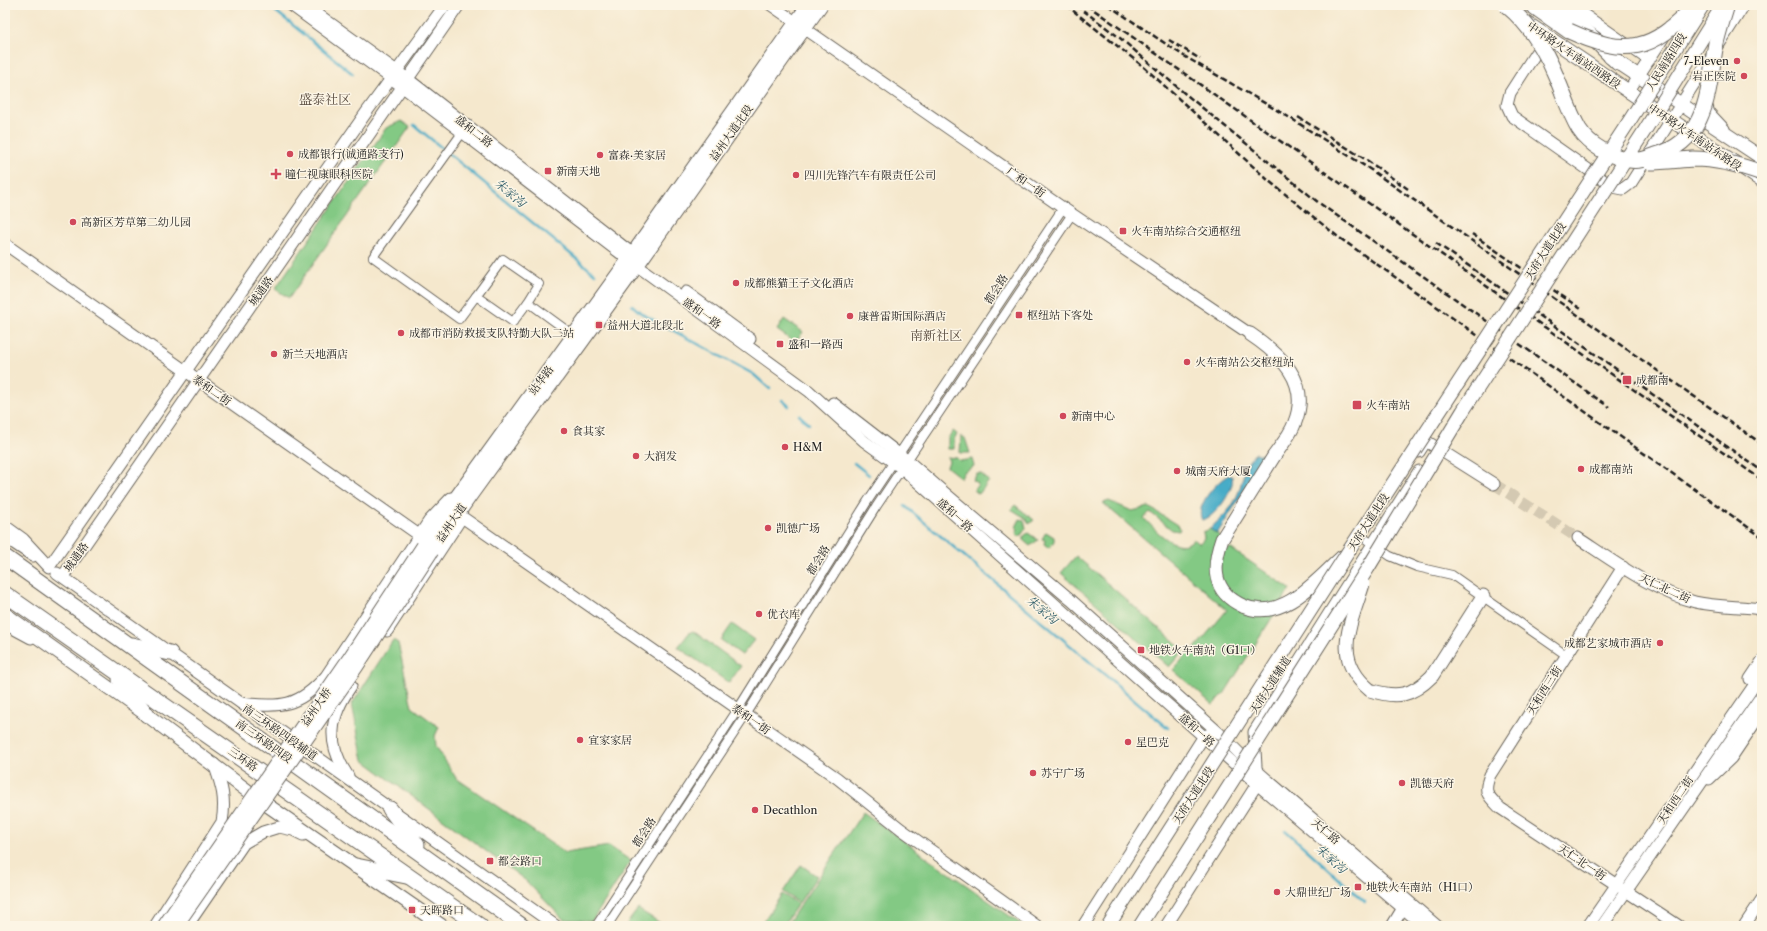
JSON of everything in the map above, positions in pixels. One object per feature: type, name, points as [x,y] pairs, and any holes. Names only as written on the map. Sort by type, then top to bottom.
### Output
[{"type":"highway","points":[[1506,5],[1537,38],[1580,130],[1597,147],[1617,158],[1634,161],[1661,162],[1694,159],[1718,161],[1745,167],[1762,174]]},
{"type":"highway","points":[[1533,5],[1569,32],[1594,43],[1613,47],[1633,47],[1647,44],[1667,32],[1695,5]]},
{"type":"highway","points":[[1554,5],[1576,20],[1618,63]]},
{"type":"highway","points":[[1634,161],[1660,154],[1678,145],[1687,138],[1695,127],[1708,96],[1716,43],[1725,5]]},
{"type":"highway","name":"南三环路四段","points":[[5,557],[522,926]]},
{"type":"highway","name":"三环路","points":[[5,594],[480,926]]},
{"type":"highway","points":[[126,644],[170,653]]},
{"type":"highway","points":[[111,668],[147,715]]},
{"type":"highway","points":[[390,809],[428,858]]},
{"type":"highway","points":[[356,866],[412,878]]},
{"type":"main road","name":"益州大道北段","points":[[800,25],[808,5]]},
{"type":"main road","name":"益州大道北段","points":[[635,260],[800,25],[821,5]]},
{"type":"main road","name":"中环路火车南站西路段","points":[[1501,5],[1628,92]]},
{"type":"main road","name":"中环路火车南站西路段","points":[[1533,5],[1638,76]]},
{"type":"main road","name":"人民南路四段","points":[[1630,120],[1703,5]]},
{"type":"main road","name":"人民南路四段","points":[[1645,130],[1725,5]]},
{"type":"main road","name":"中环路火车南站东路段","points":[[1638,76],[1731,136],[1762,158]]},
{"type":"main road","name":"中环路火车南站东路段","points":[[1628,92],[1762,181]]},
{"type":"main road","name":"天府大道北段","points":[[1108,926],[1348,552],[1630,120]]},
{"type":"main road","name":"天府大道北段","points":[[1140,926],[1368,568],[1463,410],[1645,130]]},
{"type":"main road","name":"站华路","points":[[466,492],[573,335],[635,260]]},
{"type":"main road","name":"站华路","points":[[449,508],[466,492],[635,260]]},
{"type":"main road","points":[[1250,334],[1273,351],[1287,365],[1298,386],[1299,404],[1295,424],[1222,539],[1217,551],[1215,567],[1216,576],[1224,592],[1230,598],[1248,608],[1270,609],[1281,606],[1303,592],[1348,552]]},
{"type":"main road","name":"益州大道","points":[[425,544],[466,492]]},
{"type":"main road","name":"益州大道","points":[[425,544],[449,508]]},
{"type":"main road","name":"益州大桥","points":[[164,926],[348,660],[425,544]]},
{"type":"main road","name":"益州大桥","points":[[176,926],[357,666],[425,544]]},
{"type":"main road","points":[[1368,568],[1347,638],[1347,654],[1359,681],[1370,690],[1385,695],[1401,695],[1422,686],[1432,676],[1484,596]]},
{"type":"main road","points":[[5,614],[147,715],[256,798],[442,926]]},
{"type":"street","points":[[291,5],[394,75]]},
{"type":"street","points":[[305,5],[406,84],[462,133],[635,260]]},
{"type":"street","name":"城通路","points":[[49,567],[394,75],[445,5]]},
{"type":"street","name":"广和一街","points":[[771,5],[1068,211],[1250,334]]},
{"type":"street","points":[[1570,5],[1649,60]]},
{"type":"street","name":"人民南路四段","points":[[1628,92],[1685,5]]},
{"type":"street","points":[[1546,36],[1510,93],[1507,105],[1512,116],[1613,187],[1624,189],[1631,183],[1672,121],[1744,5]]},
{"type":"street","name":"城通路","points":[[63,576],[458,7]]},
{"type":"street","points":[[1702,72],[1702,89],[1709,113],[1731,136]]},
{"type":"street","name":"盛和二路","points":[[406,84],[635,260]]},
{"type":"street","points":[[462,133],[373,257],[459,319],[503,259],[539,284],[513,322],[476,296]]},
{"type":"street","name":"都会路","points":[[607,926],[742,712],[876,507],[901,461],[1068,211]]},
{"type":"street","name":"泰和二街","points":[[5,244],[199,380],[425,544]]},
{"type":"street","name":"盛和一路","points":[[635,260],[809,390],[864,441],[901,461],[940,490],[1071,600],[1218,732]]},
{"type":"street","points":[[528,302],[573,335]]},
{"type":"street","name":"天府大道辅道","points":[[1257,784],[1254,732],[1369,541],[1430,444],[1494,484]]},
{"type":"street","name":"盛和一路","points":[[901,461],[1257,784]]},
{"type":"street","points":[[351,782],[338,761],[333,742],[333,725],[337,707],[462,517],[466,492]]},
{"type":"street","points":[[240,703],[263,706],[286,705],[302,698],[317,687],[425,544],[438,510],[466,492]]},
{"type":"street","points":[[5,517],[49,567]]},
{"type":"street","name":"泰和一街","points":[[462,517],[837,778],[901,829],[1037,926]]},
{"type":"street","points":[[5,526],[23,539]]},
{"type":"street","name":"南三环路四段辅道","points":[[5,537],[63,576],[351,782],[556,926]]},
{"type":"street","name":"天仁北二街","points":[[1578,538],[1623,567],[1661,588],[1696,602],[1762,609]]},
{"type":"street","points":[[1369,541],[1390,556],[1417,567],[1452,575],[1566,655]]},
{"type":"street","name":"天府大道辅道","points":[[1204,736],[1244,724],[1369,541]]},
{"type":"street","name":"天和西三街","points":[[1488,796],[1486,786],[1490,775],[1623,567]]},
{"type":"street","points":[[5,624],[68,658]]},
{"type":"street","points":[[1687,793],[1704,747],[1762,661]]},
{"type":"street","name":"天和西二街","points":[[1588,926],[1621,889],[1687,793],[1762,674]]},
{"type":"street","points":[[317,687],[315,703],[319,708],[330,712],[337,707]]},
{"type":"street","name":"天和西二街","points":[[1687,793],[1762,695]]},
{"type":"street","name":"都会路","points":[[596,926],[742,712]]},
{"type":"street","points":[[1687,793],[1731,758],[1762,712]]},
{"type":"street","name":"天仁路","points":[[1218,732],[1257,771],[1405,905],[1424,926]]},
{"type":"street","points":[[1083,926],[1204,736]]},
{"type":"street","points":[[155,926],[222,822],[224,808],[223,789],[213,764]]},
{"type":"street","points":[[1166,926],[1257,784]]},
{"type":"street","name":"天仁路","points":[[1257,784],[1405,905],[1437,926]]},
{"type":"street","name":"天仁北一街","points":[[1488,796],[1500,808],[1679,926]]},
{"type":"street","points":[[186,926],[244,843],[263,832],[279,827],[293,830],[356,866]]},
{"type":"street","name":"天和西二街","points":[[1602,926],[1621,889]]},
{"type":"street","points":[[1744,926],[1761,903]]},
{"type":"street","points":[[1392,926],[1405,905]]},
{"type":"green space","points":[[401,121],[410,127],[289,298],[275,289],[386,128]]},
{"type":"green space","points":[[784,319],[803,332],[795,343],[777,330]]},
{"type":"green space","points":[[953,431],[957,434],[954,439],[954,449],[948,449],[948,438]]},
{"type":"green space","points":[[961,436],[965,438],[970,453],[960,453]]},
{"type":"green space","points":[[947,457],[957,458],[960,461],[972,459],[974,466],[964,472],[961,478],[947,467],[949,461]]},
{"type":"green space","points":[[977,474],[981,474],[989,481],[979,494],[974,490],[978,484],[973,480]]},
{"type":"green space","points":[[1109,501],[1132,511],[1149,507],[1177,525],[1180,528],[1179,531],[1172,530],[1150,512],[1144,518],[1160,534],[1174,543],[1181,545],[1194,539],[1196,542],[1200,543],[1204,538],[1203,532],[1210,529],[1220,536],[1215,556],[1230,548],[1290,589],[1224,694],[1213,705],[1173,670],[1188,653],[1190,654],[1227,610],[1103,503]]},
{"type":"green space","points":[[1015,505],[1034,520],[1029,524],[1024,517],[1011,509]]},
{"type":"green space","points":[[1020,519],[1024,521],[1026,528],[1020,537],[1016,533],[1018,529],[1016,527]]},
{"type":"green space","points":[[1046,532],[1054,537],[1054,541],[1049,548],[1044,544],[1045,540],[1042,539]]},
{"type":"green space","points":[[1028,533],[1038,540],[1030,546],[1023,540],[1024,536]]},
{"type":"green space","points":[[1076,556],[1184,650],[1169,667],[1061,573]]},
{"type":"green space","points":[[732,624],[754,640],[742,655],[721,640]]},
{"type":"green space","points":[[693,631],[741,666],[729,683],[678,647],[689,633]]},
{"type":"green space","points":[[393,640],[398,643],[412,707],[439,727],[435,736],[436,746],[456,778],[565,853],[609,846],[631,861],[592,921],[563,919],[525,880],[363,760],[352,704]]},
{"type":"green space","points":[[863,812],[1024,926],[786,926]]},
{"type":"green space","points":[[801,865],[817,876],[799,903],[783,892]]},
{"type":"green space","points":[[782,894],[798,904],[783,926],[760,926]]},
{"type":"green space","points":[[638,909],[665,926],[625,926]]},
{"type":"water","points":[[1256,453],[1263,455],[1263,461],[1217,534],[1210,529],[1234,503],[1248,462]]},
{"type":"water","points":[[1229,475],[1232,476],[1232,482],[1228,495],[1213,514],[1202,520],[1200,515],[1201,508],[1208,494],[1219,482]]},
{"type":"waterway","name":"朱家沟","points":[[268,5],[353,74]]},
{"type":"waterway","name":"朱家沟","points":[[414,125],[595,274]]},
{"type":"waterway","name":"朱家沟","points":[[632,305],[641,313],[753,374],[770,389]]},
{"type":"waterway","name":"朱家沟","points":[[782,400],[789,406]]},
{"type":"waterway","name":"朱家沟","points":[[799,415],[809,424]]},
{"type":"waterway","name":"朱家沟","points":[[854,463],[869,475]]},
{"type":"waterway","name":"朱家沟","points":[[905,506],[1168,728]]},
{"type":"waterway","name":"朱家沟","points":[[1285,830],[1365,902]]},
{"type":"tunnel","points":[[1494,484],[1578,538]]},
{"type":"railway","points":[[1066,5],[1145,68],[1269,181],[1337,236],[1762,537]]},
{"type":"railway","points":[[1076,5],[1120,38],[1183,92],[1319,203],[1609,407]]},
{"type":"railway","points":[[1087,5],[1762,480]]},
{"type":"railway","points":[[1108,5],[1184,56],[1292,119],[1371,170],[1762,444]]},
{"type":"railway","points":[[1169,40],[1200,59]]},
{"type":"railway","points":[[1298,117],[1368,161],[1408,189]]},
{"type":"railway","points":[[1472,234],[1581,309]]},
{"type":"railway","points":[[1436,243],[1762,471]]},
{"type":"place","name":"7-Eleven","points":[[1737,61]]},
{"type":"place","name":"岩正医院","points":[[1744,76]]},
{"type":"place","name":"成都银行(诚通路支行)","points":[[290,154]]},
{"type":"place","name":"富森·美家居","points":[[600,155]]},
{"type":"place","name":"新南天地","points":[[548,171]]},
{"type":"place","name":"瞳仁视康眼科医院","points":[[276,174]]},
{"type":"place","name":"四川先锋汽车有限责任公司","points":[[796,175]]},
{"type":"place","name":"高新区芳草第二幼儿园","points":[[73,222]]},
{"type":"place","name":"火车南站综合交通枢纽","points":[[1123,231]]},
{"type":"place","name":"成都熊猫王子文化酒店","points":[[736,283]]},
{"type":"place","name":"枢纽站下客处","points":[[1019,315]]},
{"type":"place","name":"康普雷斯国际酒店","points":[[850,316]]},
{"type":"place","name":"益州大道北段北","points":[[599,325]]},
{"type":"place","name":"成都市消防救援支队特勤大队二站","points":[[401,333]]},
{"type":"place","name":"盛和一路西","points":[[780,344]]},
{"type":"place","name":"新兰天地酒店","points":[[274,354]]},
{"type":"place","name":"火车南站公交枢纽站","points":[[1187,362]]},
{"type":"place","name":"成都南","points":[[1627,380]]},
{"type":"place","name":"火车南站","points":[[1357,405]]},
{"type":"place","name":"新南中心","points":[[1063,416]]},
{"type":"place","name":"食其家","points":[[564,431]]},
{"type":"place","name":"H&M","points":[[785,447]]},
{"type":"place","name":"大润发","points":[[636,456]]},
{"type":"place","name":"成都南站","points":[[1581,469]]},
{"type":"place","name":"城南天府大厦","points":[[1177,471]]},
{"type":"place","name":"凯德广场","points":[[768,528]]},
{"type":"place","name":"优衣库","points":[[759,614]]},
{"type":"place","name":"成都艺家城市酒店","points":[[1660,643]]},
{"type":"place","name":"地铁火车南站（G1口）","points":[[1141,650]]},
{"type":"place","name":"宜家家居","points":[[580,740]]},
{"type":"place","name":"星巴克","points":[[1128,742]]},
{"type":"place","name":"苏宁广场","points":[[1033,773]]},
{"type":"place","name":"凯德天府","points":[[1402,783]]},
{"type":"place","name":"Decathlon","points":[[755,810]]},
{"type":"place","name":"都会路口","points":[[490,861]]},
{"type":"place","name":"地铁火车南站（H1口）","points":[[1358,887]]},
{"type":"place","name":"大鼎世纪广场","points":[[1277,892]]},
{"type":"place","name":"天晖路口","points":[[412,910]]},
{"type":"district","name":"盛泰社区","points":[[325,99]]},
{"type":"district","name":"南新社区","points":[[936,335]]}]
